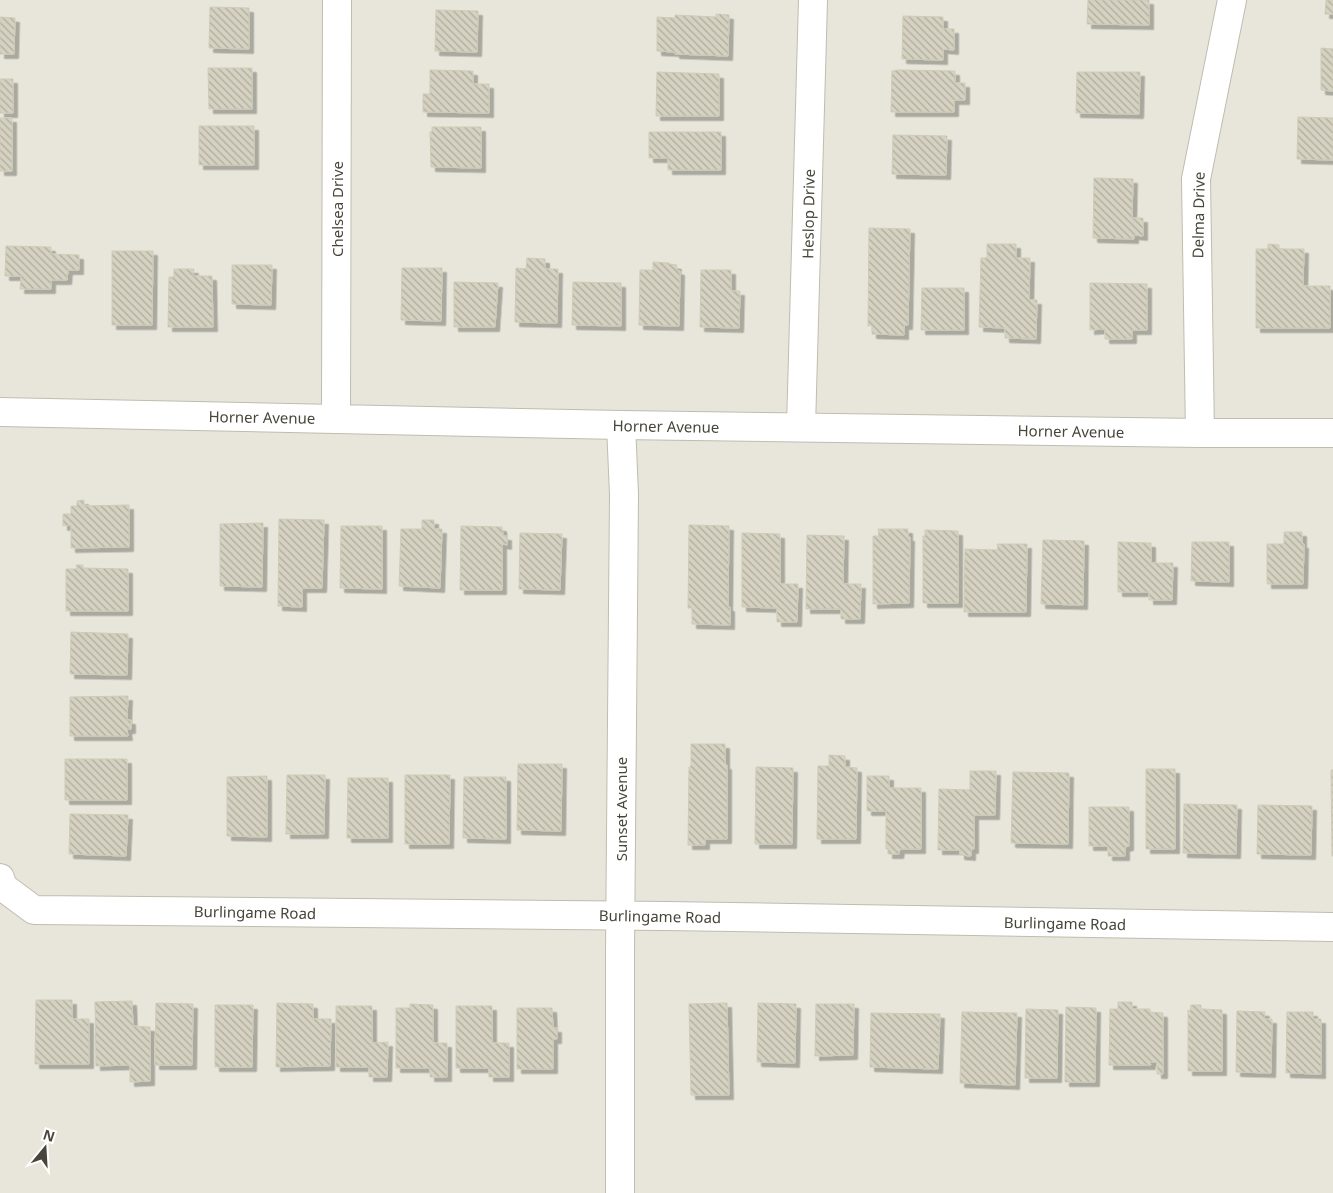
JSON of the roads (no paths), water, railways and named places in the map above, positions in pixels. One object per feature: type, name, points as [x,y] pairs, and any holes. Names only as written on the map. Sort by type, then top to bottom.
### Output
[{"type":"street","name":"Chelsea Drive","points":[[336,419],[337,0]]},
{"type":"street","name":"Heslop Drive","points":[[801,428],[813,0]]},
{"type":"street","name":"Delma Drive","points":[[1200,433],[1196,180],[1232,0]]},
{"type":"street","name":"Horner Avenue","points":[[0,412],[801,428],[1200,433],[1333,432]]},
{"type":"street","name":"Sunset Avenue","points":[[620,1193],[620,916],[624,494],[621,425]]},
{"type":"street","name":"Burlingame Road","points":[[0,878],[3,887],[34,910],[676,916],[1333,927]]}]
